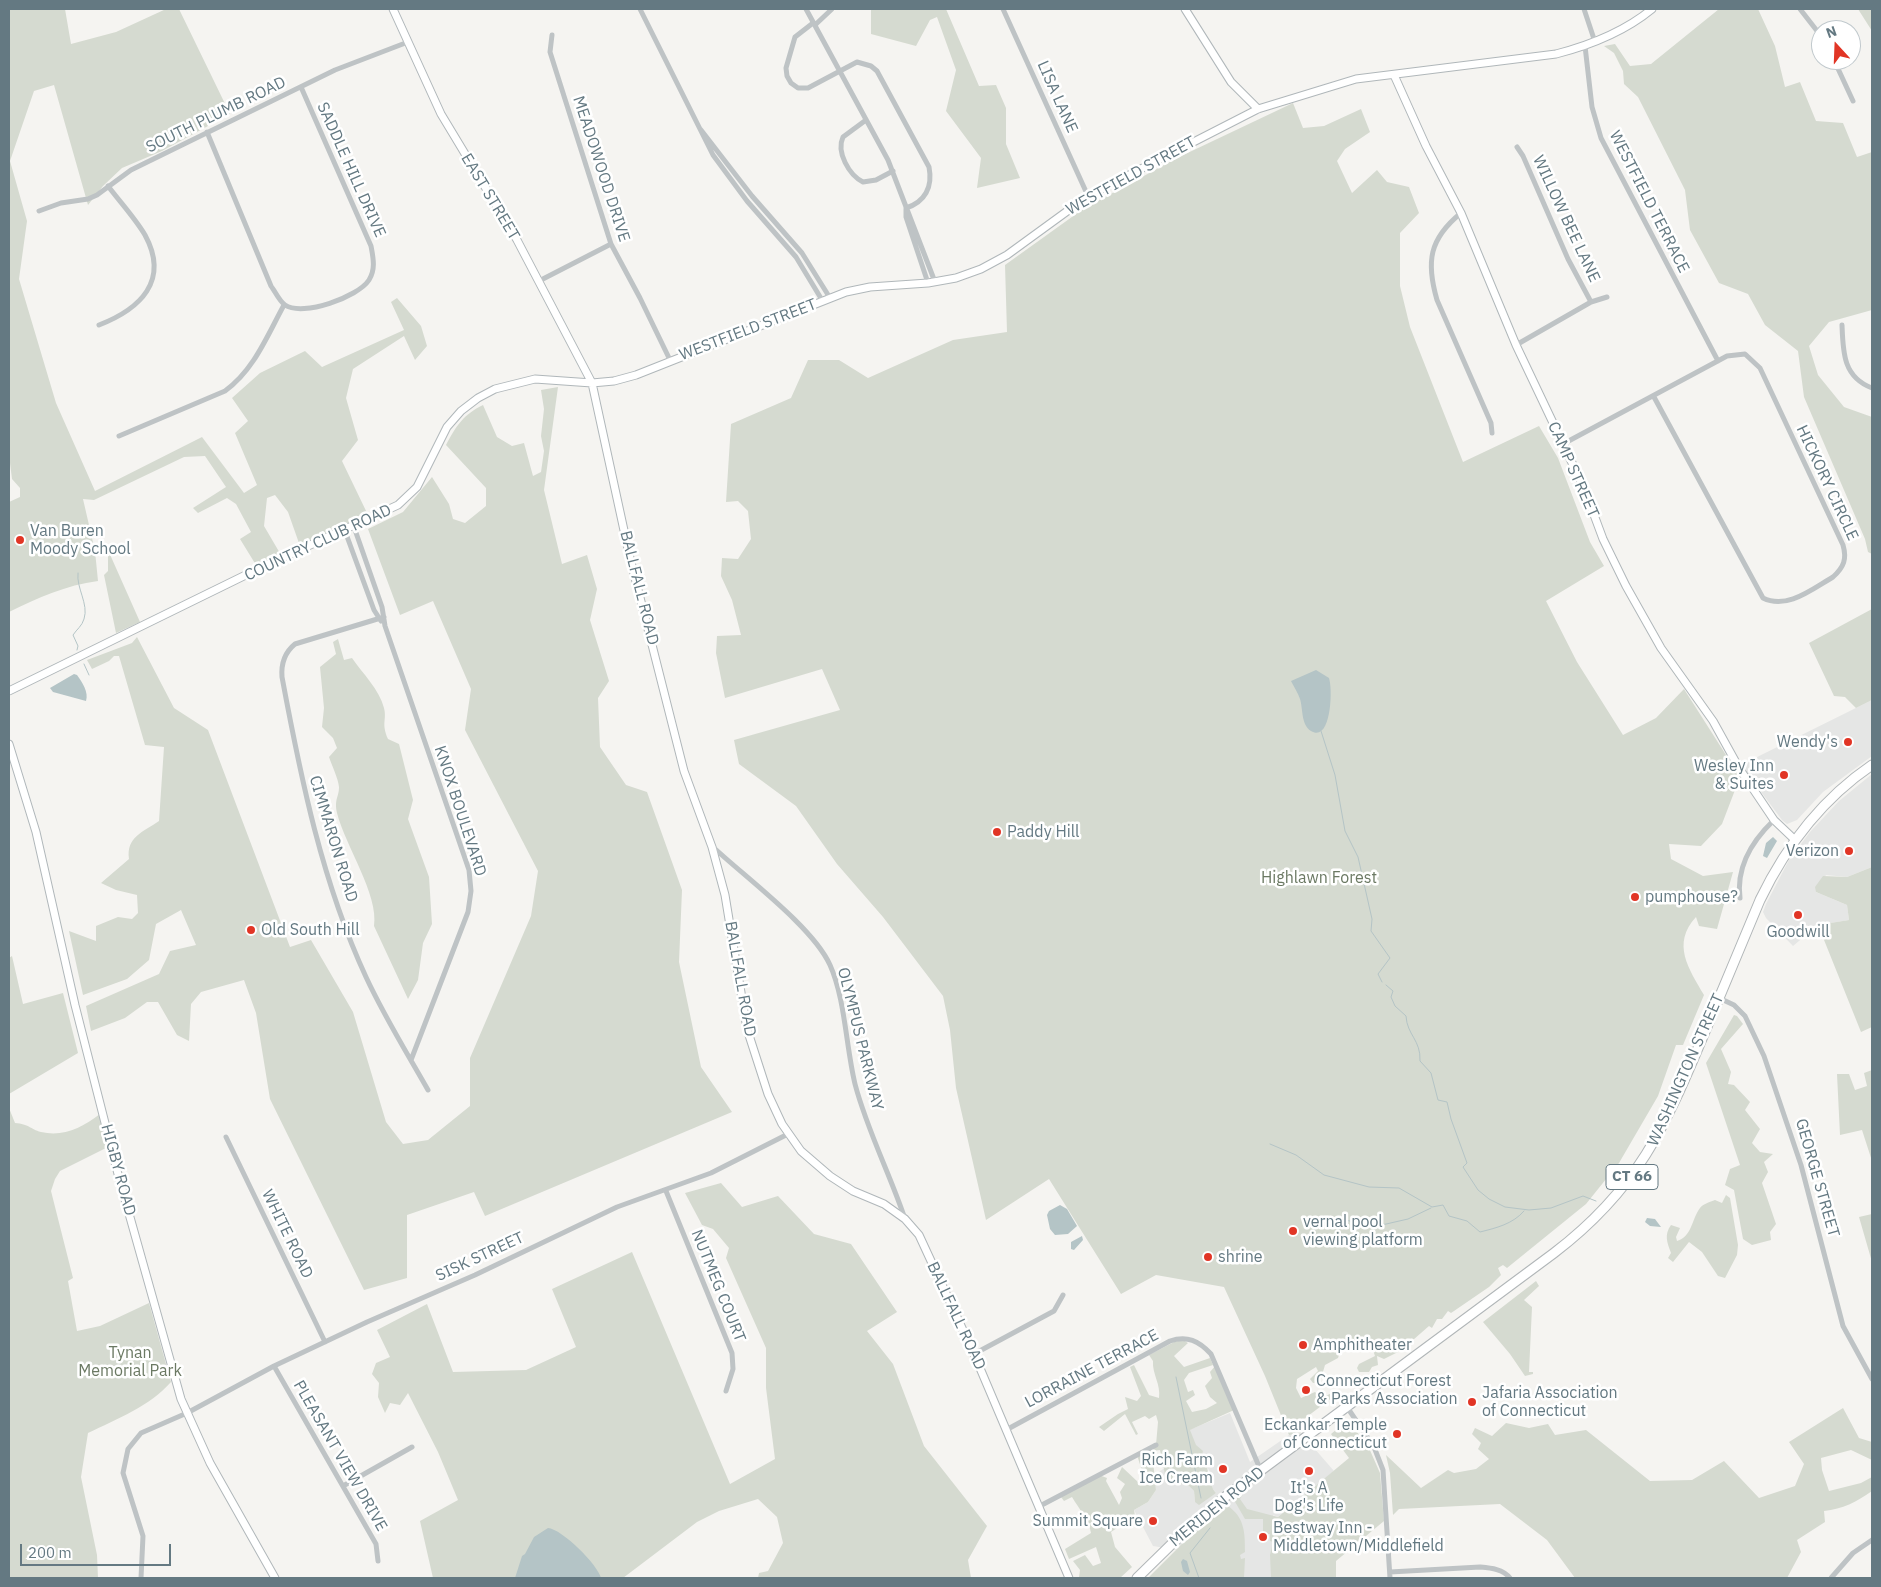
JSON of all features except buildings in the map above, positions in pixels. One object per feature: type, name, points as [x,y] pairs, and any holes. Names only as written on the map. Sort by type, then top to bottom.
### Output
[{"type":"highway","name":"WASHINGTON STREET","points":[[1422,1351],[1569,1242],[1621,1190],[1643,1161],[1662,1129],[1760,900],[1795,840],[1826,803],[1872,765]]},
{"type":"highway","name":"MERIDEN ROAD","points":[[1137,1578],[1195,1522],[1261,1470],[1422,1351]]},
{"type":"main road","name":"EAST STREET","points":[[393,9],[441,114],[539,281],[592,383]]},
{"type":"main road","points":[[1185,9],[1231,82],[1258,109]]},
{"type":"main road","name":"WESTFIELD STREET","points":[[592,383],[614,381],[632,376],[822,300],[870,287],[956,278],[981,269],[1007,255],[1088,196],[1258,109],[1337,83],[1538,57],[1585,46],[1618,32],[1652,9]]},
{"type":"main road","name":"CAMP STREET","points":[[1394,75],[1426,146],[1461,213],[1516,345],[1584,488],[1603,539],[1648,626],[1661,648],[1698,697],[1739,768],[1774,820],[1795,840]]},
{"type":"main road","name":"COUNTRY CLUB ROAD","points":[[9,691],[262,567],[387,512],[408,497],[425,474],[447,428],[461,411],[478,398],[495,389],[534,379],[592,383]]},
{"type":"main road","name":"BALLFALL ROAD","points":[[592,383],[630,558],[684,771],[712,847],[724,895],[747,1029],[768,1094],[788,1134],[801,1151],[830,1176],[853,1191],[884,1204],[905,1219],[919,1235],[974,1354],[1069,1578]]},
{"type":"main road","name":"HIGBY ROAD","points":[[9,744],[36,832],[77,1014],[119,1178],[170,1362],[187,1413],[210,1464],[275,1578]]},
{"type":"street","points":[[640,9],[713,155],[747,201],[796,257],[822,300]]},
{"type":"street","points":[[806,9],[893,171],[906,208],[906,217],[932,282]]},
{"type":"street","points":[[832,9],[795,37],[786,68],[787,76],[791,83],[798,88],[808,88],[857,62],[877,70],[927,162],[931,176],[927,191],[916,205],[906,208]]},
{"type":"street","name":"LISA LANE","points":[[1003,9],[1088,196]]},
{"type":"street","points":[[1584,9],[1595,42]]},
{"type":"street","points":[[1800,9],[1811,23]]},
{"type":"street","name":"MEADOWOOD DRIVE","points":[[552,35],[550,52],[611,244],[670,360]]},
{"type":"street","name":"SOUTH PLUMB ROAD","points":[[39,211],[74,200],[88,199],[131,170],[208,132],[362,59],[408,42]]},
{"type":"street","name":"WESTFIELD TERRACE","points":[[1585,46],[1592,107],[1601,138],[1718,361]]},
{"type":"street","points":[[1839,70],[1853,101]]},
{"type":"street","name":"SADDLE HILL DRIVE","points":[[284,304],[300,310],[316,308],[357,290],[369,280],[374,264],[371,246],[301,87]]},
{"type":"street","points":[[866,120],[843,137],[840,149],[843,157],[853,174],[863,182],[876,180],[893,171]]},
{"type":"street","points":[[699,128],[709,137],[752,196],[802,253],[830,298]]},
{"type":"street","points":[[119,436],[225,392],[238,382],[249,369],[284,304],[271,286],[208,132]]},
{"type":"street","name":"WILLOW BEE LANE","points":[[1517,147],[1523,156],[1568,259],[1591,302]]},
{"type":"street","points":[[99,325],[120,317],[138,304],[148,288],[154,270],[152,251],[144,234],[108,186]]},
{"type":"street","points":[[747,201],[752,196]]},
{"type":"street","points":[[1461,213],[1437,238],[1432,250],[1432,284],[1437,300],[1491,423],[1492,433]]},
{"type":"street","points":[[539,281],[611,244]]},
{"type":"street","points":[[796,257],[802,253]]},
{"type":"street","points":[[1516,345],[1591,302],[1607,297]]},
{"type":"street","points":[[1842,325],[1844,356],[1848,369],[1858,380],[1872,388]]},
{"type":"street","name":"HICKORY CIRCLE","points":[[1563,444],[1654,397],[1718,361],[1732,355],[1745,354],[1760,368],[1846,555],[1844,564],[1833,577],[1784,603],[1772,602],[1763,598],[1654,397]]},
{"type":"street","name":"KNOX BOULEVARD","points":[[354,527],[382,607],[382,618],[469,870],[471,891],[468,912],[411,1060]]},
{"type":"street","name":"KNOX BOULEVARD","points":[[345,531],[374,610],[382,618]]},
{"type":"street","name":"CIMMARON ROAD","points":[[382,618],[295,644],[285,655],[281,670],[311,821],[349,935],[366,977],[428,1090]]},
{"type":"street","points":[[1740,898],[1739,883],[1745,859],[1754,842],[1774,820]]},
{"type":"street","name":"OLYMPUS PARKWAY","points":[[712,847],[804,929],[819,947],[830,965],[837,985],[849,1058],[862,1108],[905,1219]]},
{"type":"street","name":"GEORGE STREET","points":[[1719,998],[1734,1005],[1746,1016],[1764,1054],[1801,1166],[1843,1326],[1872,1378]]},
{"type":"street","name":"SISK STREET","points":[[141,1578],[143,1536],[123,1473],[125,1455],[132,1442],[141,1433],[187,1413],[274,1366],[474,1275],[617,1207],[666,1191],[728,1166],[788,1134]]},
{"type":"street","name":"WHITE ROAD","points":[[226,1137],[325,1342]]},
{"type":"street","name":"NUTMEG COURT","points":[[666,1191],[730,1347],[733,1369],[726,1391]]},
{"type":"street","points":[[974,1354],[1054,1311],[1063,1295]]},
{"type":"street","name":"LORRAINE TERRACE","points":[[1006,1430],[1170,1341],[1188,1338],[1198,1342],[1211,1354],[1261,1470]]},
{"type":"street","name":"PLEASANT VIEW DRIVE","points":[[274,1366],[376,1544],[378,1561]]},
{"type":"street","points":[[1347,1407],[1374,1448],[1383,1470],[1390,1575],[1480,1567],[1494,1568],[1507,1574],[1510,1578]]},
{"type":"street","points":[[1038,1507],[1156,1445]]},
{"type":"street","points":[[343,1486],[412,1447]]},
{"type":"street","points":[[1831,1578],[1853,1553],[1872,1540]]},
{"type":"shaded area","points":[[1316,670],[1329,678],[1331,693],[1327,723],[1318,733],[1311,731],[1305,725],[1300,699],[1291,681]]},
{"type":"shaded area","points":[[74,674],[77,675],[84,687],[87,694],[86,701],[53,692],[50,688]]},
{"type":"shaded area","points":[[1872,700],[1872,756],[1823,792],[1797,820],[1787,824],[1741,765]]},
{"type":"shaded area","points":[[1872,774],[1872,867],[1847,877],[1826,875],[1816,892],[1847,905],[1849,920],[1818,925],[1793,946],[1766,918],[1763,912],[1766,904],[1789,860],[1810,832],[1839,801]]},
{"type":"shaded area","points":[[1773,837],[1777,841],[1767,858],[1763,856],[1766,843]]},
{"type":"shaded area","points":[[1060,1205],[1067,1209],[1077,1226],[1068,1234],[1055,1235],[1050,1229],[1047,1215],[1049,1211]]},
{"type":"shaded area","points":[[1647,1218],[1655,1219],[1661,1227],[1650,1226],[1645,1222]]},
{"type":"shaded area","points":[[1082,1236],[1083,1240],[1074,1250],[1071,1249],[1071,1242]]},
{"type":"shaded area","points":[[1230,1413],[1250,1462],[1289,1435],[1301,1433],[1334,1471],[1278,1517],[1273,1515],[1271,1578],[1199,1578],[1190,1552],[1153,1546],[1134,1510],[1148,1502],[1156,1490],[1155,1474],[1165,1468],[1167,1483],[1187,1484],[1194,1491],[1195,1502],[1216,1493],[1211,1486],[1209,1470],[1204,1465],[1189,1430]]},
{"type":"shaded area","points":[[548,1528],[562,1534],[579,1548],[601,1578],[515,1578],[522,1556],[534,1537]]},
{"type":"shaded area","points":[[1183,1559],[1187,1561],[1190,1572],[1188,1575],[1183,1571],[1181,1562]]},
{"type":"green space","points":[[9,9],[65,9],[71,44],[116,32],[166,9],[179,9],[230,114],[162,151],[122,168],[103,186],[88,205],[54,85],[34,91],[10,161],[27,221],[19,279],[56,403],[95,491],[202,437],[244,493],[257,485],[235,433],[248,421],[232,398],[260,373],[305,351],[322,367],[404,330],[391,302],[397,298],[421,326],[427,346],[415,360],[404,336],[353,369],[346,398],[358,440],[342,461],[368,515],[300,546],[288,512],[275,495],[267,498],[264,526],[281,555],[256,565],[240,539],[251,532],[236,504],[227,498],[198,513],[193,508],[226,487],[205,456],[184,457],[94,500],[83,499],[95,551],[98,581],[63,589],[9,612],[9,502],[20,497],[20,488],[12,479],[9,455]]},
{"type":"green space","points":[[871,9],[946,9],[979,86],[996,85],[1006,108],[1006,144],[1020,178],[977,188],[981,158],[946,111],[956,70],[937,17],[930,20],[916,46],[871,34]]},
{"type":"green space","points":[[1719,9],[1758,9],[1775,46],[1785,87],[1800,82],[1816,121],[1843,123],[1857,157],[1872,152],[1872,310],[1829,322],[1809,346],[1818,375],[1844,407],[1872,417],[1872,554],[1868,552],[1865,539],[1804,397],[1798,351],[1765,325],[1748,294],[1719,283],[1690,230],[1685,190],[1638,97],[1624,84],[1623,71],[1614,53],[1604,46],[1615,44],[1630,66],[1651,64]]},
{"type":"green space","points":[[1858,9],[1872,9],[1872,31]]},
{"type":"green space","name":"Highlawn Forest","points":[[1293,103],[1303,128],[1324,126],[1361,109],[1370,132],[1345,149],[1337,161],[1352,193],[1377,170],[1387,182],[1409,187],[1419,213],[1400,233],[1400,286],[1410,327],[1463,462],[1539,426],[1558,458],[1590,542],[1604,566],[1546,601],[1577,662],[1623,735],[1656,718],[1684,689],[1740,777],[1722,824],[1701,846],[1669,844],[1671,859],[1703,876],[1733,872],[1717,929],[1699,926],[1696,917],[1685,937],[1684,947],[1688,966],[1704,995],[1683,1045],[1676,1045],[1658,1096],[1619,1163],[1586,1204],[1507,1268],[1503,1265],[1498,1268],[1501,1275],[1489,1287],[1451,1313],[1448,1311],[1442,1319],[1437,1319],[1432,1328],[1429,1326],[1413,1340],[1409,1340],[1402,1350],[1384,1359],[1377,1356],[1378,1365],[1372,1367],[1369,1372],[1359,1372],[1357,1368],[1359,1364],[1375,1356],[1372,1347],[1362,1345],[1359,1340],[1341,1349],[1338,1358],[1325,1365],[1320,1382],[1313,1383],[1310,1379],[1318,1371],[1316,1367],[1297,1379],[1296,1388],[1301,1398],[1315,1392],[1321,1398],[1332,1393],[1333,1397],[1304,1419],[1301,1424],[1301,1433],[1289,1435],[1265,1376],[1224,1287],[1156,1275],[1121,1294],[1049,1179],[986,1220],[956,1088],[950,1030],[943,996],[883,917],[837,864],[796,806],[739,764],[734,740],[840,710],[822,669],[725,698],[716,653],[717,636],[741,635],[732,600],[721,576],[722,558],[738,559],[751,539],[748,511],[738,501],[726,502],[731,424],[791,398],[808,360],[839,360],[868,378],[953,340],[1007,332],[1005,265],[1083,209],[1177,158]]},
{"type":"green space","points":[[558,387],[544,490],[562,564],[587,555],[597,589],[590,620],[609,681],[598,698],[600,747],[626,785],[647,792],[682,890],[679,962],[701,1067],[732,1112],[485,1216],[474,1192],[407,1215],[407,1278],[364,1290],[270,1099],[256,1013],[244,980],[201,992],[191,1004],[189,1041],[177,1035],[158,1002],[147,1002],[125,1018],[91,1031],[86,1006],[159,974],[170,951],[196,945],[181,910],[156,924],[149,960],[127,979],[83,995],[69,931],[96,941],[96,926],[118,917],[132,919],[138,913],[137,895],[116,890],[101,883],[129,859],[130,845],[133,840],[159,821],[164,747],[145,745],[119,656],[114,656],[109,661],[92,669],[87,660],[132,643],[137,637],[174,708],[208,730],[290,947],[311,940],[353,1012],[386,1122],[403,1144],[428,1140],[470,1106],[470,1058],[531,916],[538,871],[465,730],[471,689],[433,601],[400,615],[368,529],[403,512],[432,477],[449,504],[453,519],[465,523],[486,506],[486,488],[446,445],[461,421],[483,405],[497,437],[512,446],[524,443],[533,476],[541,472],[544,451],[541,436],[544,409],[541,390]]},
{"type":"green space","points":[[108,550],[140,622],[116,633],[104,575],[108,571]]},
{"type":"green space","points":[[1872,609],[1872,700],[1856,708],[1845,697],[1834,696],[1809,643]]},
{"type":"green space","points":[[338,639],[344,660],[352,658],[382,701],[385,716],[384,725],[388,739],[399,744],[413,800],[408,819],[429,877],[432,924],[423,943],[418,980],[408,999],[374,926],[374,914],[367,885],[337,813],[336,804],[339,787],[329,757],[337,748],[333,738],[322,727],[324,708],[320,667],[336,654],[333,642]]},
{"type":"green space","points":[[1872,867],[1872,1027],[1861,1032],[1818,925],[1849,920],[1847,905],[1816,892],[1815,887],[1823,876],[1847,877]]},
{"type":"green space","points":[[12,956],[23,1004],[63,993],[78,1053],[9,1094],[9,958]]},
{"type":"green space","points":[[1734,1015],[1743,1024],[1721,1049],[1731,1072],[1728,1084],[1734,1085],[1750,1102],[1745,1110],[1760,1129],[1752,1143],[1760,1152],[1773,1154],[1764,1162],[1768,1172],[1762,1183],[1776,1224],[1770,1232],[1771,1240],[1752,1245],[1743,1239],[1734,1190],[1725,1185],[1730,1169],[1740,1165],[1706,1063]]},
{"type":"green space","points":[[1872,1070],[1872,1161],[1862,1130],[1840,1135],[1837,1074],[1849,1074],[1855,1090],[1867,1086],[1864,1073]]},
{"type":"green space","name":"Tynan Memorial Park","points":[[9,1108],[15,1123],[49,1133],[72,1130],[100,1114],[108,1147],[60,1171],[51,1191],[73,1278],[68,1281],[77,1331],[100,1326],[149,1303],[171,1382],[163,1391],[143,1405],[88,1433],[81,1477],[97,1555],[98,1578],[9,1578]]},
{"type":"green space","points":[[721,1183],[742,1207],[778,1196],[814,1234],[851,1244],[897,1312],[867,1331],[893,1364],[924,1446],[987,1526],[968,1560],[971,1578],[758,1578],[759,1573],[768,1571],[783,1543],[777,1517],[758,1499],[719,1511],[697,1522],[623,1578],[433,1578],[420,1521],[458,1500],[438,1452],[408,1393],[400,1405],[390,1403],[385,1413],[378,1397],[379,1383],[372,1374],[376,1363],[390,1357],[377,1330],[427,1304],[453,1372],[526,1370],[576,1347],[552,1289],[632,1252],[730,1484],[775,1459],[766,1388],[766,1348],[726,1258],[729,1248],[713,1229],[702,1225],[685,1193]]},
{"type":"green space","points":[[1726,1195],[1730,1198],[1738,1245],[1737,1255],[1725,1278],[1718,1276],[1702,1252],[1689,1242],[1673,1262],[1668,1258],[1671,1253],[1667,1242],[1667,1235],[1671,1225],[1680,1228],[1676,1237],[1677,1241],[1682,1239],[1689,1231],[1701,1207],[1715,1200],[1722,1203]]},
{"type":"green space","points":[[1872,1214],[1872,1262],[1859,1217]]},
{"type":"green space","points":[[1536,1281],[1539,1286],[1524,1300],[1532,1307],[1529,1372],[1533,1372],[1533,1374],[1525,1376],[1510,1354],[1483,1322]]},
{"type":"green space","points":[[1183,1340],[1188,1343],[1174,1356],[1184,1367],[1210,1358],[1213,1365],[1189,1373],[1184,1380],[1188,1392],[1193,1390],[1195,1395],[1186,1401],[1192,1412],[1206,1409],[1217,1403],[1210,1397],[1205,1386],[1212,1378],[1210,1372],[1215,1366],[1234,1410],[1190,1430],[1196,1445],[1203,1451],[1201,1458],[1216,1493],[1199,1505],[1195,1502],[1194,1491],[1187,1484],[1167,1484],[1160,1450],[1152,1451],[1156,1490],[1148,1502],[1134,1510],[1135,1516],[1111,1532],[1115,1547],[1132,1567],[1120,1578],[1079,1578],[1080,1570],[1073,1561],[1085,1555],[1093,1566],[1101,1563],[1096,1547],[1069,1559],[1065,1549],[1091,1533],[1086,1519],[1072,1497],[1064,1501],[1061,1497],[1099,1475],[1107,1478],[1106,1481],[1119,1505],[1122,1498],[1120,1492],[1125,1484],[1117,1478],[1122,1467],[1139,1483],[1143,1474],[1137,1455],[1156,1445],[1158,1422],[1156,1415],[1149,1419],[1145,1416],[1132,1422],[1138,1434],[1136,1435],[1125,1414],[1104,1431],[1099,1427],[1128,1409],[1125,1397],[1137,1401],[1141,1396],[1130,1367],[1134,1365],[1149,1395],[1159,1398],[1159,1388],[1153,1361],[1149,1355],[1174,1342]]},
{"type":"green space","points":[[1843,1408],[1859,1438],[1872,1442],[1872,1460],[1851,1450],[1821,1458],[1822,1470],[1829,1491],[1861,1483],[1872,1477],[1872,1491],[1837,1509],[1824,1511],[1825,1522],[1797,1540],[1801,1552],[1787,1578],[1575,1578],[1547,1540],[1500,1504],[1399,1509],[1393,1515],[1390,1473],[1386,1455],[1421,1488],[1448,1470],[1454,1473],[1476,1469],[1489,1459],[1478,1449],[1481,1443],[1472,1434],[1475,1428],[1492,1436],[1506,1423],[1529,1428],[1548,1424],[1555,1435],[1586,1430],[1650,1481],[1692,1480],[1724,1461],[1759,1498],[1795,1486],[1804,1464],[1789,1442]]},
{"type":"green space","points":[[1348,1420],[1369,1448],[1380,1473],[1384,1521],[1336,1561],[1336,1578],[1271,1578],[1270,1555],[1273,1542],[1270,1541],[1270,1534],[1263,1534],[1263,1519],[1245,1519],[1234,1500],[1243,1494],[1240,1499],[1247,1509],[1278,1517],[1349,1458],[1331,1434]]},
{"type":"green space","points":[[1228,1506],[1238,1516],[1243,1526],[1245,1552],[1240,1555],[1241,1559],[1245,1558],[1244,1578],[1148,1578],[1184,1542]]},
{"type":"waterway","points":[[77,650],[78,646],[73,635],[82,624],[85,613],[78,573]]},
{"type":"waterway","points":[[84,664],[89,675]]},
{"type":"waterway","points":[[1321,731],[1335,775],[1345,831],[1358,857],[1372,919],[1371,931],[1390,958],[1378,974],[1382,982]]},
{"type":"waterway","points":[[1386,985],[1393,991],[1391,997],[1395,1006],[1406,1016],[1420,1054],[1420,1061],[1431,1073],[1438,1100],[1447,1102],[1467,1163],[1463,1167],[1478,1190],[1489,1199],[1505,1207],[1529,1210],[1551,1208],[1583,1196],[1596,1201]]},
{"type":"waterway","points":[[1270,1144],[1296,1155],[1324,1175],[1369,1187],[1399,1188],[1432,1207],[1443,1205],[1449,1216],[1467,1221],[1480,1232],[1509,1222],[1524,1211]]},
{"type":"waterway","points":[[1342,1219],[1373,1227],[1408,1219],[1431,1208]]},
{"type":"waterway","points":[[1176,1377],[1201,1498]]},
{"type":"waterway","points":[[1199,1578],[1190,1553],[1210,1528]]},
{"type":"place","name":"Van Buren Moody School","points":[[20,540]]},
{"type":"place","name":"Wendy's","points":[[1848,742]]},
{"type":"place","name":"Wesley Inn & Suites","points":[[1784,775]]},
{"type":"place","name":"Paddy Hill","points":[[997,832]]},
{"type":"place","name":"Verizon","points":[[1849,851]]},
{"type":"place","name":"pumphouse?","points":[[1635,897]]},
{"type":"place","name":"Goodwill","points":[[1798,915]]},
{"type":"place","name":"Old South Hill","points":[[251,930]]},
{"type":"place","name":"vernal pool viewing platform","points":[[1293,1231]]},
{"type":"place","name":"shrine","points":[[1208,1257]]},
{"type":"place","name":"Amphitheater","points":[[1303,1345]]},
{"type":"place","name":"Connecticut Forest & Parks Association","points":[[1306,1390]]},
{"type":"place","name":"Jafaria Association of Connecticut","points":[[1472,1402]]},
{"type":"place","name":"Eckankar Temple of Connecticut","points":[[1397,1434]]},
{"type":"place","name":"Rich Farm Ice Cream","points":[[1223,1469]]},
{"type":"place","name":"It's A Dog's Life","points":[[1309,1471]]},
{"type":"place","name":"Summit Square","points":[[1153,1521]]},
{"type":"place","name":"Bestway Inn - Middletown/Middlefield","points":[[1263,1537]]}]
